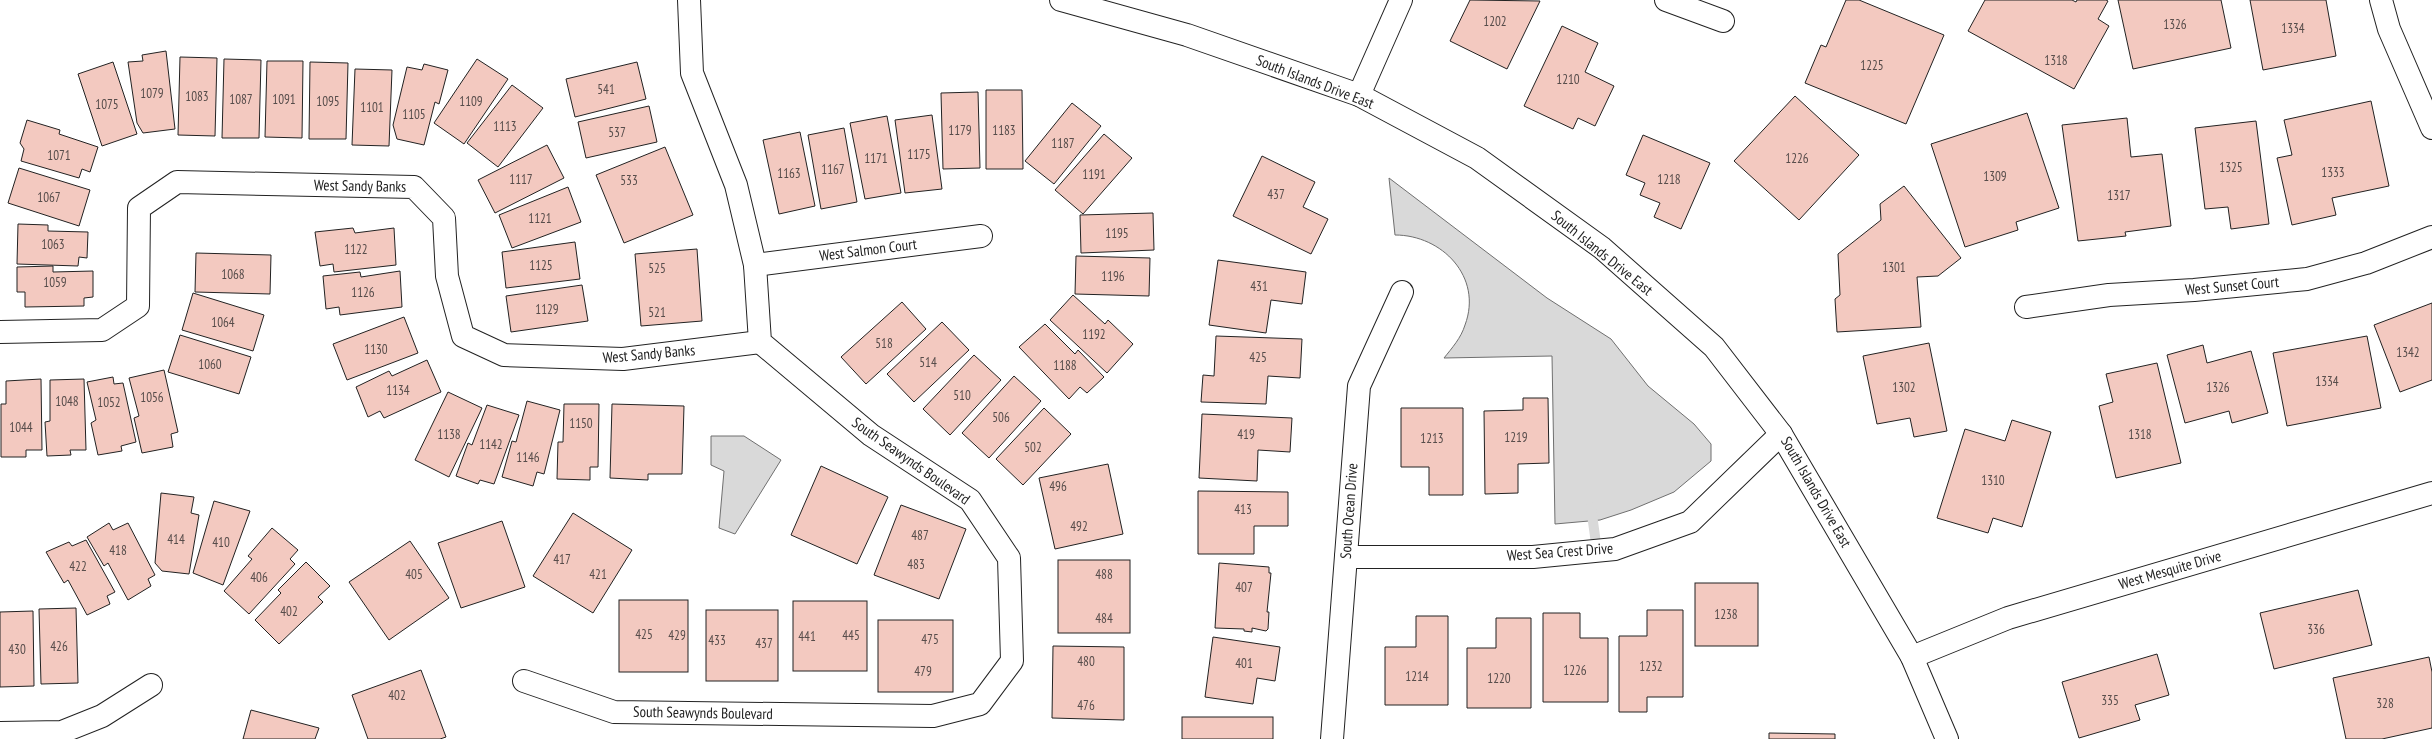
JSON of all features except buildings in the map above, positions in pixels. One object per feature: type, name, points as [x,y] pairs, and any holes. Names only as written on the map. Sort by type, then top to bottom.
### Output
[{"type":"street","points":[[689,0],[692,73],[736,185],[755,265],[760,342]]},
{"type":"street","name":"South Islands Drive East","points":[[1061,0],[1187,35],[1359,95],[1477,158],[1602,248],[1714,347],[1781,434],[1912,657],[1947,739]]},
{"type":"street","points":[[1359,95],[1401,0]]},
{"type":"street","points":[[1666,0],[1722,21]]},
{"type":"street","points":[[2381,0],[2390,28],[2432,128]]},
{"type":"street","name":"West Sandy Banks","points":[[0,332],[102,330],[138,306],[139,208],[177,182],[185,182],[414,187],[444,218],[447,276],[463,336],[504,355],[623,359],[760,342]]},
{"type":"street","name":"West Salmon Court","points":[[755,265],[982,236]]},
{"type":"street","name":"West Sunset Court","points":[[2026,308],[2109,295],[2194,290],[2307,279],[2366,263],[2432,237]]},
{"type":"street","name":"South Ocean Drive","points":[[1332,739],[1359,386],[1402,292]]},
{"type":"street","name":"South Seawynds Boulevard","points":[[524,681],[614,712],[933,716],[980,704],[1012,661],[1009,558],[970,500],[871,435],[760,342]]},
{"type":"street","name":"West Sea Crest Drive","points":[[1346,557],[1533,557],[1615,549],[1690,522],[1781,434]]},
{"type":"street","name":"West Mesquite Drive","points":[[1912,657],[2008,618],[2432,493]]},
{"type":"street","points":[[0,733],[62,732],[102,716],[151,685]]},
{"type":"shaded area","points":[[1389,178],[1547,298],[1611,339],[1648,386],[1694,424],[1711,444],[1711,461],[1674,492],[1631,510],[1600,520],[1555,524],[1552,356],[1444,358],[1459,339],[1465,325],[1469,307],[1468,291],[1463,275],[1454,262],[1443,251],[1428,242],[1412,237],[1395,235]]},
{"type":"shaded area","points":[[711,436],[744,436],[781,460],[735,534],[719,528],[724,471],[711,465]]},
{"type":"waterway","points":[[1591,507],[1597,551]]}]
